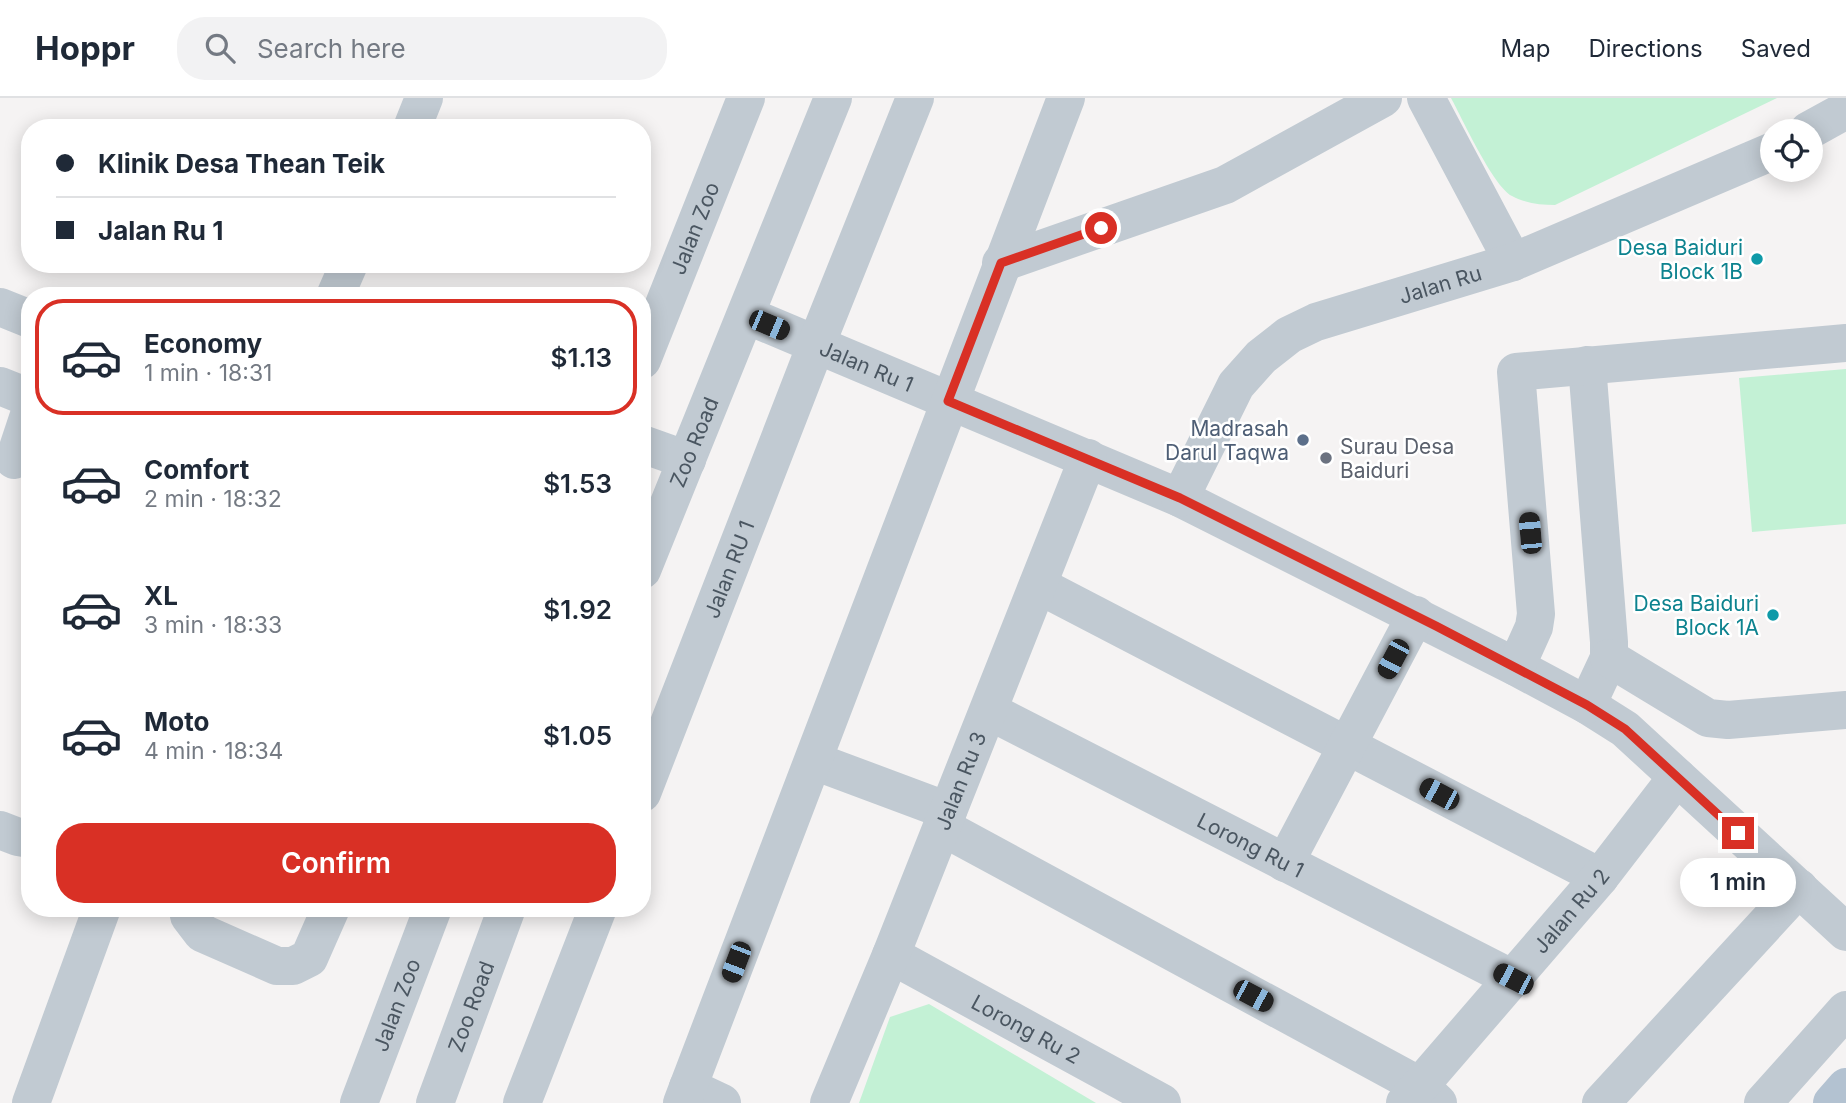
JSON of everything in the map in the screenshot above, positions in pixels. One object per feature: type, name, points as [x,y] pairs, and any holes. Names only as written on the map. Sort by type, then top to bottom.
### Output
[{"type":"main road","points":[[1832,1103],[1846,1087]]},
{"type":"street","points":[[416,119],[424,98]]},
{"type":"street","name":"Jalan Zoo","points":[[651,337],[746,98]]},
{"type":"street","name":"Zoo Road","points":[[651,548],[833,98]]},
{"type":"street","name":"Jalan RU 1","points":[[651,770],[915,98]]},
{"type":"street","points":[[722,1103],[685,1095],[1066,98]]},
{"type":"street","points":[[1001,263],[1225,185],[1383,98]]},
{"type":"street","points":[[1426,98],[1513,262]]},
{"type":"street","points":[[1823,123],[1846,110]]},
{"type":"street","name":"Jalan Ru","points":[[1180,498],[1236,385],[1261,357],[1289,335],[1316,322],[1513,262],[1760,157]]},
{"type":"street","points":[[0,307],[21,315]]},
{"type":"street","name":"Jalan Ru 1","points":[[746,315],[1180,498],[1416,615],[1587,705],[1625,729],[1846,932]]},
{"type":"street","points":[[1516,667],[1534,627],[1536,614],[1516,372],[1846,343]]},
{"type":"street","points":[[1587,365],[1609,657],[1587,705]]},
{"type":"street","points":[[0,386],[21,394]]},
{"type":"street","points":[[14,460],[21,439]]},
{"type":"street","points":[[651,447],[687,460]]},
{"type":"street","name":"Jalan Ru 3","points":[[829,1103],[891,955],[1088,458]]},
{"type":"street","points":[[1038,585],[1600,877]]},
{"type":"street","points":[[1285,863],[1416,615]]},
{"type":"street","points":[[1609,657],[1708,718],[1728,720],[1846,710]]},
{"type":"street","name":"Lorong Ru 1","points":[[989,710],[1513,979]]},
{"type":"street","points":[[814,761],[945,819],[1421,1097]]},
{"type":"street","name":"Jalan Ru 2","points":[[1421,1097],[1513,979],[1600,877],[1677,777]]},
{"type":"street","points":[[0,830],[21,838]]},
{"type":"street","points":[[1601,1103],[1798,888]]},
{"type":"street","points":[[31,1103],[99,917]]},
{"type":"street","points":[[190,917],[202,933],[277,966],[293,966],[309,958],[327,917]]},
{"type":"street","name":"Jalan Zoo","points":[[359,1103],[430,917]]},
{"type":"street","name":"Zoo Road","points":[[435,1103],[503,917]]},
{"type":"street","points":[[522,1103],[594,917]]},
{"type":"street","name":"Lorong Ru 2","points":[[891,955],[1162,1103]]},
{"type":"street","points":[[1763,1103],[1846,1010]]},
{"type":"green space","points":[[1451,98],[1777,98],[1555,205],[1522,200],[1504,190]]},
{"type":"green space","points":[[1846,369],[1846,524],[1752,532],[1739,378]]},
{"type":"green space","points":[[929,1004],[1096,1103],[859,1103],[890,1017]]},
{"type":"place","name":"Desa Baiduri Block 1B","points":[[1757,259]]},
{"type":"place","name":"Madrasah Darul Taqwa","points":[[1303,440]]},
{"type":"place","name":"Surau Desa Baiduri","points":[[1326,458]]},
{"type":"place","name":"Desa Baiduri Block 1A","points":[[1773,615]]},
{"type":"route","points":[[1101,228],[1001,263],[948,401],[1180,498],[1587,705],[1625,729],[1738,833]]}]
